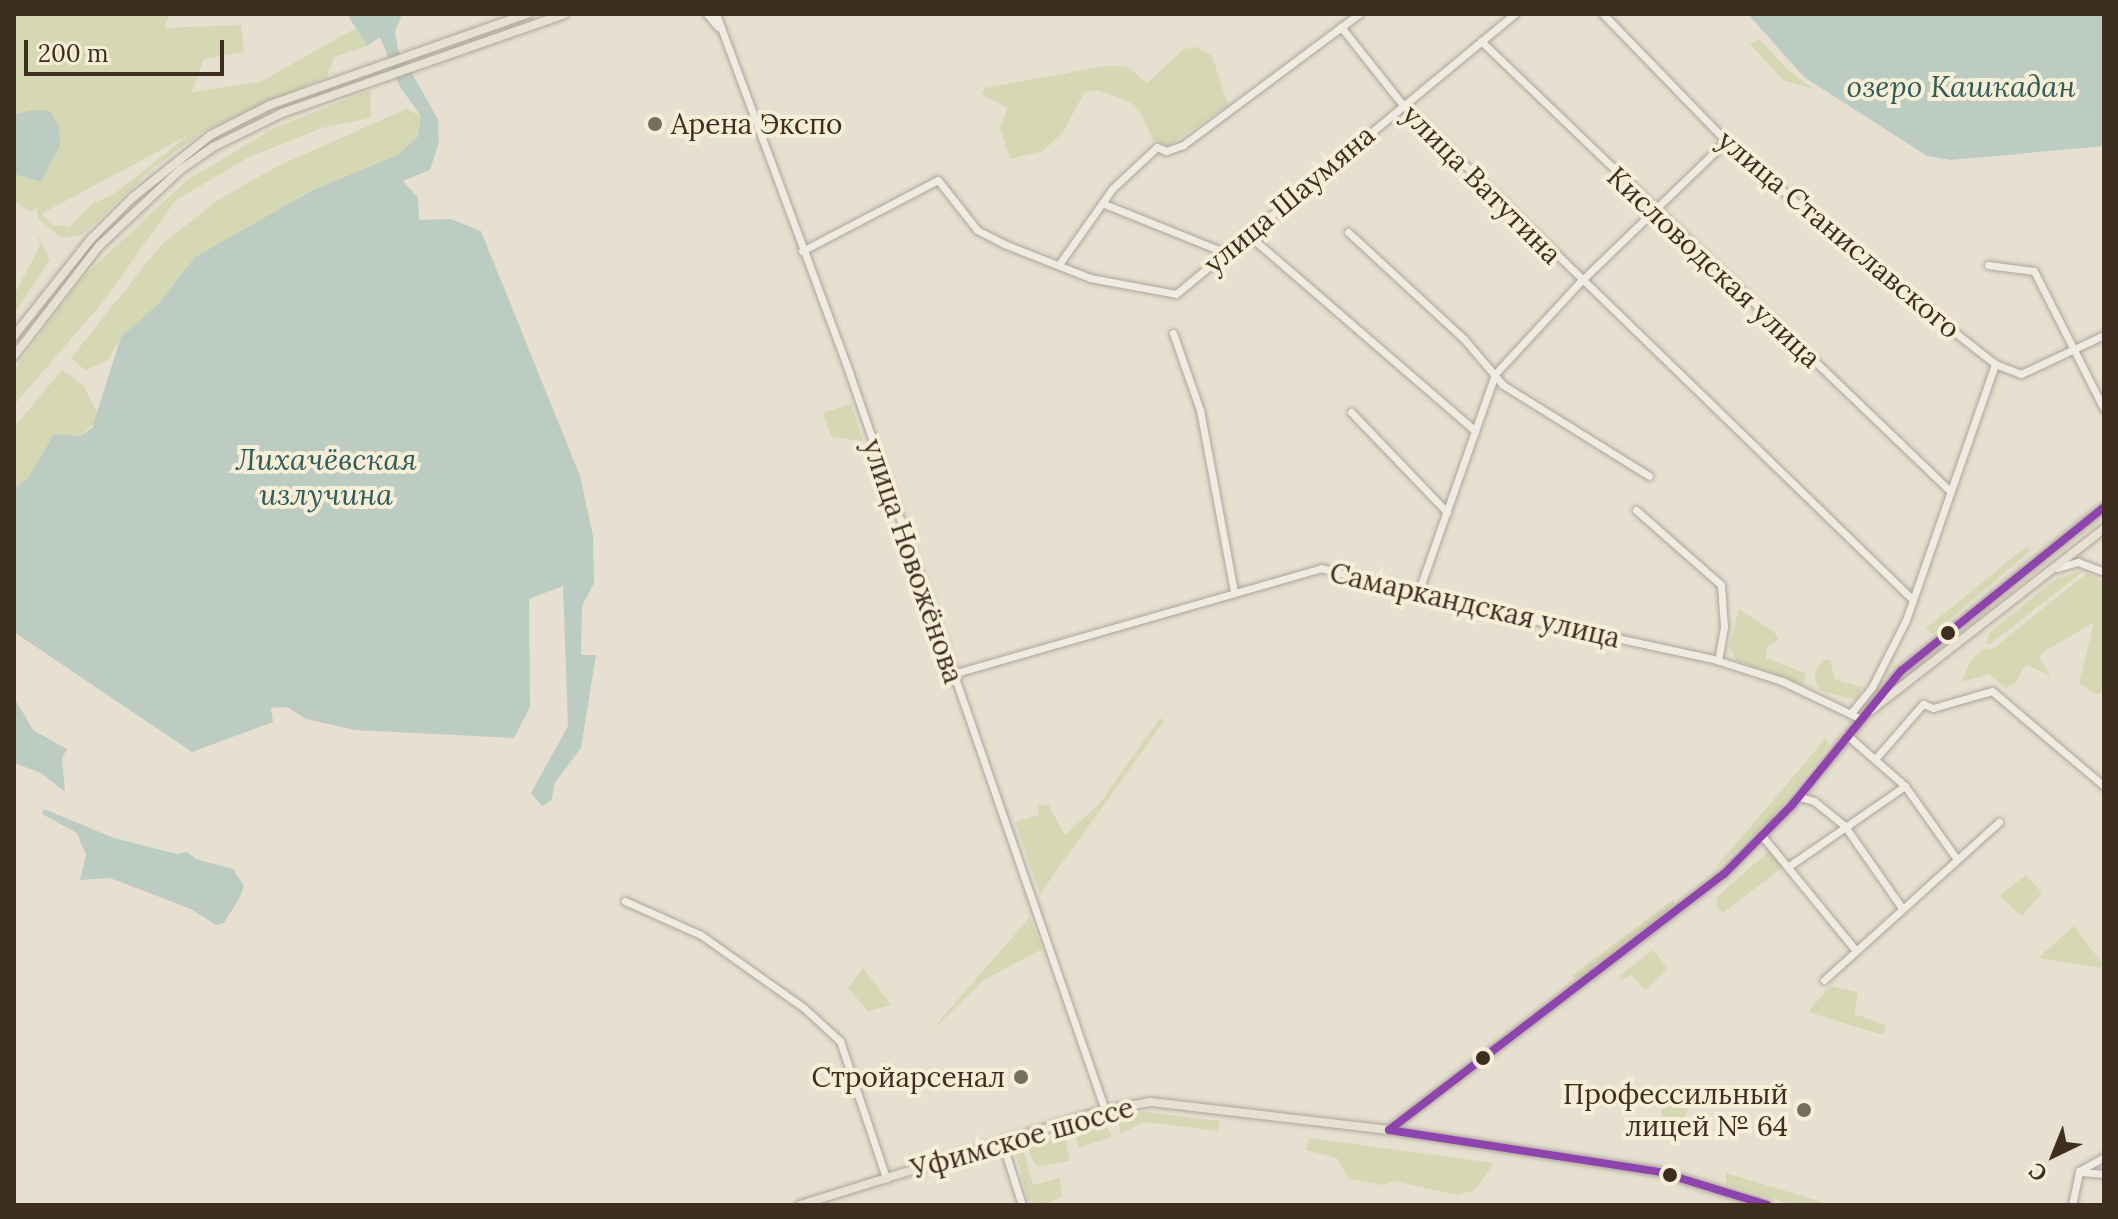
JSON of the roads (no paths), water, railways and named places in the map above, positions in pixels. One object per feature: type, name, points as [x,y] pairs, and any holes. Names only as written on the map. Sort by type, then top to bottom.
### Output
[{"type":"main road","points":[[14,336],[91,239],[174,162],[211,135],[333,82],[452,40],[506,17],[527,14]]},
{"type":"main road","points":[[14,356],[99,246],[180,170],[282,113],[564,14]]},
{"type":"main road","points":[[1389,1130],[1724,874],[1800,797],[1901,671],[2104,507]]},
{"type":"main road","points":[[1862,718],[2104,529]]},
{"type":"main road","points":[[1901,671],[1911,681]]},
{"type":"main road","name":"Уфимское шоссе","points":[[800,1205],[1105,1110],[1188,1104],[1389,1130],[1660,1172],[1767,1205]]},
{"type":"street","points":[[707,14],[724,35]]},
{"type":"street","name":"улица Новожёнова","points":[[718,14],[802,251],[849,372],[1105,1110]]},
{"type":"street","points":[[802,251],[938,180],[977,230],[1060,263],[1102,203],[1157,147],[1166,151],[1183,145],[1359,14]]},
{"type":"street","name":"улица Шаумяна","points":[[1060,263],[1090,278],[1176,294],[1402,104],[1515,14]]},
{"type":"street","name":"улица Станиславского","points":[[1603,14],[1726,141],[1849,249],[1995,364]]},
{"type":"street","name":"улица Ватутина","points":[[1341,27],[1402,104],[1580,282],[1910,597]]},
{"type":"street","name":"Кисловодская улица","points":[[1481,41],[1949,490]]},
{"type":"street","points":[[1418,593],[1495,374],[1580,282],[1726,141]]},
{"type":"street","points":[[1102,203],[1224,252]]},
{"type":"street","points":[[1348,232],[1534,408],[1649,476]]},
{"type":"street","points":[[1246,233],[1475,431]]},
{"type":"street","points":[[1988,265],[2034,271],[2104,409]]},
{"type":"street","points":[[1173,333],[1184,354],[1209,448],[1234,591]]},
{"type":"street","points":[[1851,713],[1886,660],[1906,620],[1910,597],[1995,364],[2021,374],[2104,335]]},
{"type":"street","points":[[1351,412],[1447,512]]},
{"type":"street","points":[[1636,510],[1721,585],[1724,627],[1718,660]]},
{"type":"street","points":[[2051,570],[2078,562],[2104,572]]},
{"type":"street","name":"Самаркандская улица","points":[[955,684],[956,673],[1321,568],[1418,593],[1718,660],[1782,681],[1862,718]]},
{"type":"street","points":[[1876,758],[1923,704],[1933,708],[1992,691],[2104,786]]},
{"type":"street","points":[[1848,736],[1905,786],[1956,858]]},
{"type":"street","points":[[1789,866],[1844,825],[1905,786]]},
{"type":"street","points":[[1800,797],[1814,801],[1844,825],[1902,908]]},
{"type":"street","points":[[1824,980],[1854,948],[1999,822]]},
{"type":"street","points":[[1763,837],[1854,948]]},
{"type":"street","points":[[625,901],[701,935],[804,1008],[840,1041],[886,1178]]},
{"type":"street","points":[[1002,1142],[1022,1205]]},
{"type":"street","points":[[2072,1205],[2079,1171],[2104,1157]]},
{"type":"street","points":[[2079,1171],[2104,1174]]},
{"type":"water","name":"Лихачёвская излучина","points":[[347,14],[402,14],[395,32],[398,49],[438,119],[439,142],[430,170],[403,181],[418,198],[419,220],[451,219],[481,231],[580,476],[593,536],[594,583],[582,606],[581,655],[596,655],[581,748],[554,784],[552,800],[542,806],[531,793],[568,726],[563,586],[529,599],[530,707],[514,738],[355,730],[306,719],[287,707],[271,708],[273,722],[192,752],[14,632],[14,488],[28,478],[54,434],[81,436],[92,428],[121,337],[158,304],[195,257],[311,191],[397,155],[417,138],[421,116],[400,87],[380,37],[367,46]]},
{"type":"water","name":"озеро Кашкадан","points":[[1748,14],[2104,14],[2104,146],[1951,160],[1927,156],[1804,77]]},
{"type":"water","points":[[50,111],[59,126],[60,146],[41,182],[14,174],[14,114]]},
{"type":"water","points":[[14,697],[33,730],[67,749],[62,758],[65,792],[41,773],[14,763]]},
{"type":"water","points":[[44,809],[114,838],[177,854],[187,852],[196,859],[233,869],[244,886],[239,899],[224,923],[216,925],[191,909],[110,878],[80,880],[86,855],[77,833],[42,814]]},
{"type":"place","name":"Арена Экспо","points":[[655,124]]},
{"type":"place","name":"Стройарсенал","points":[[1021,1077]]},
{"type":"place","name":"Профессильный лицей № 64","points":[[1804,1110]]}]
